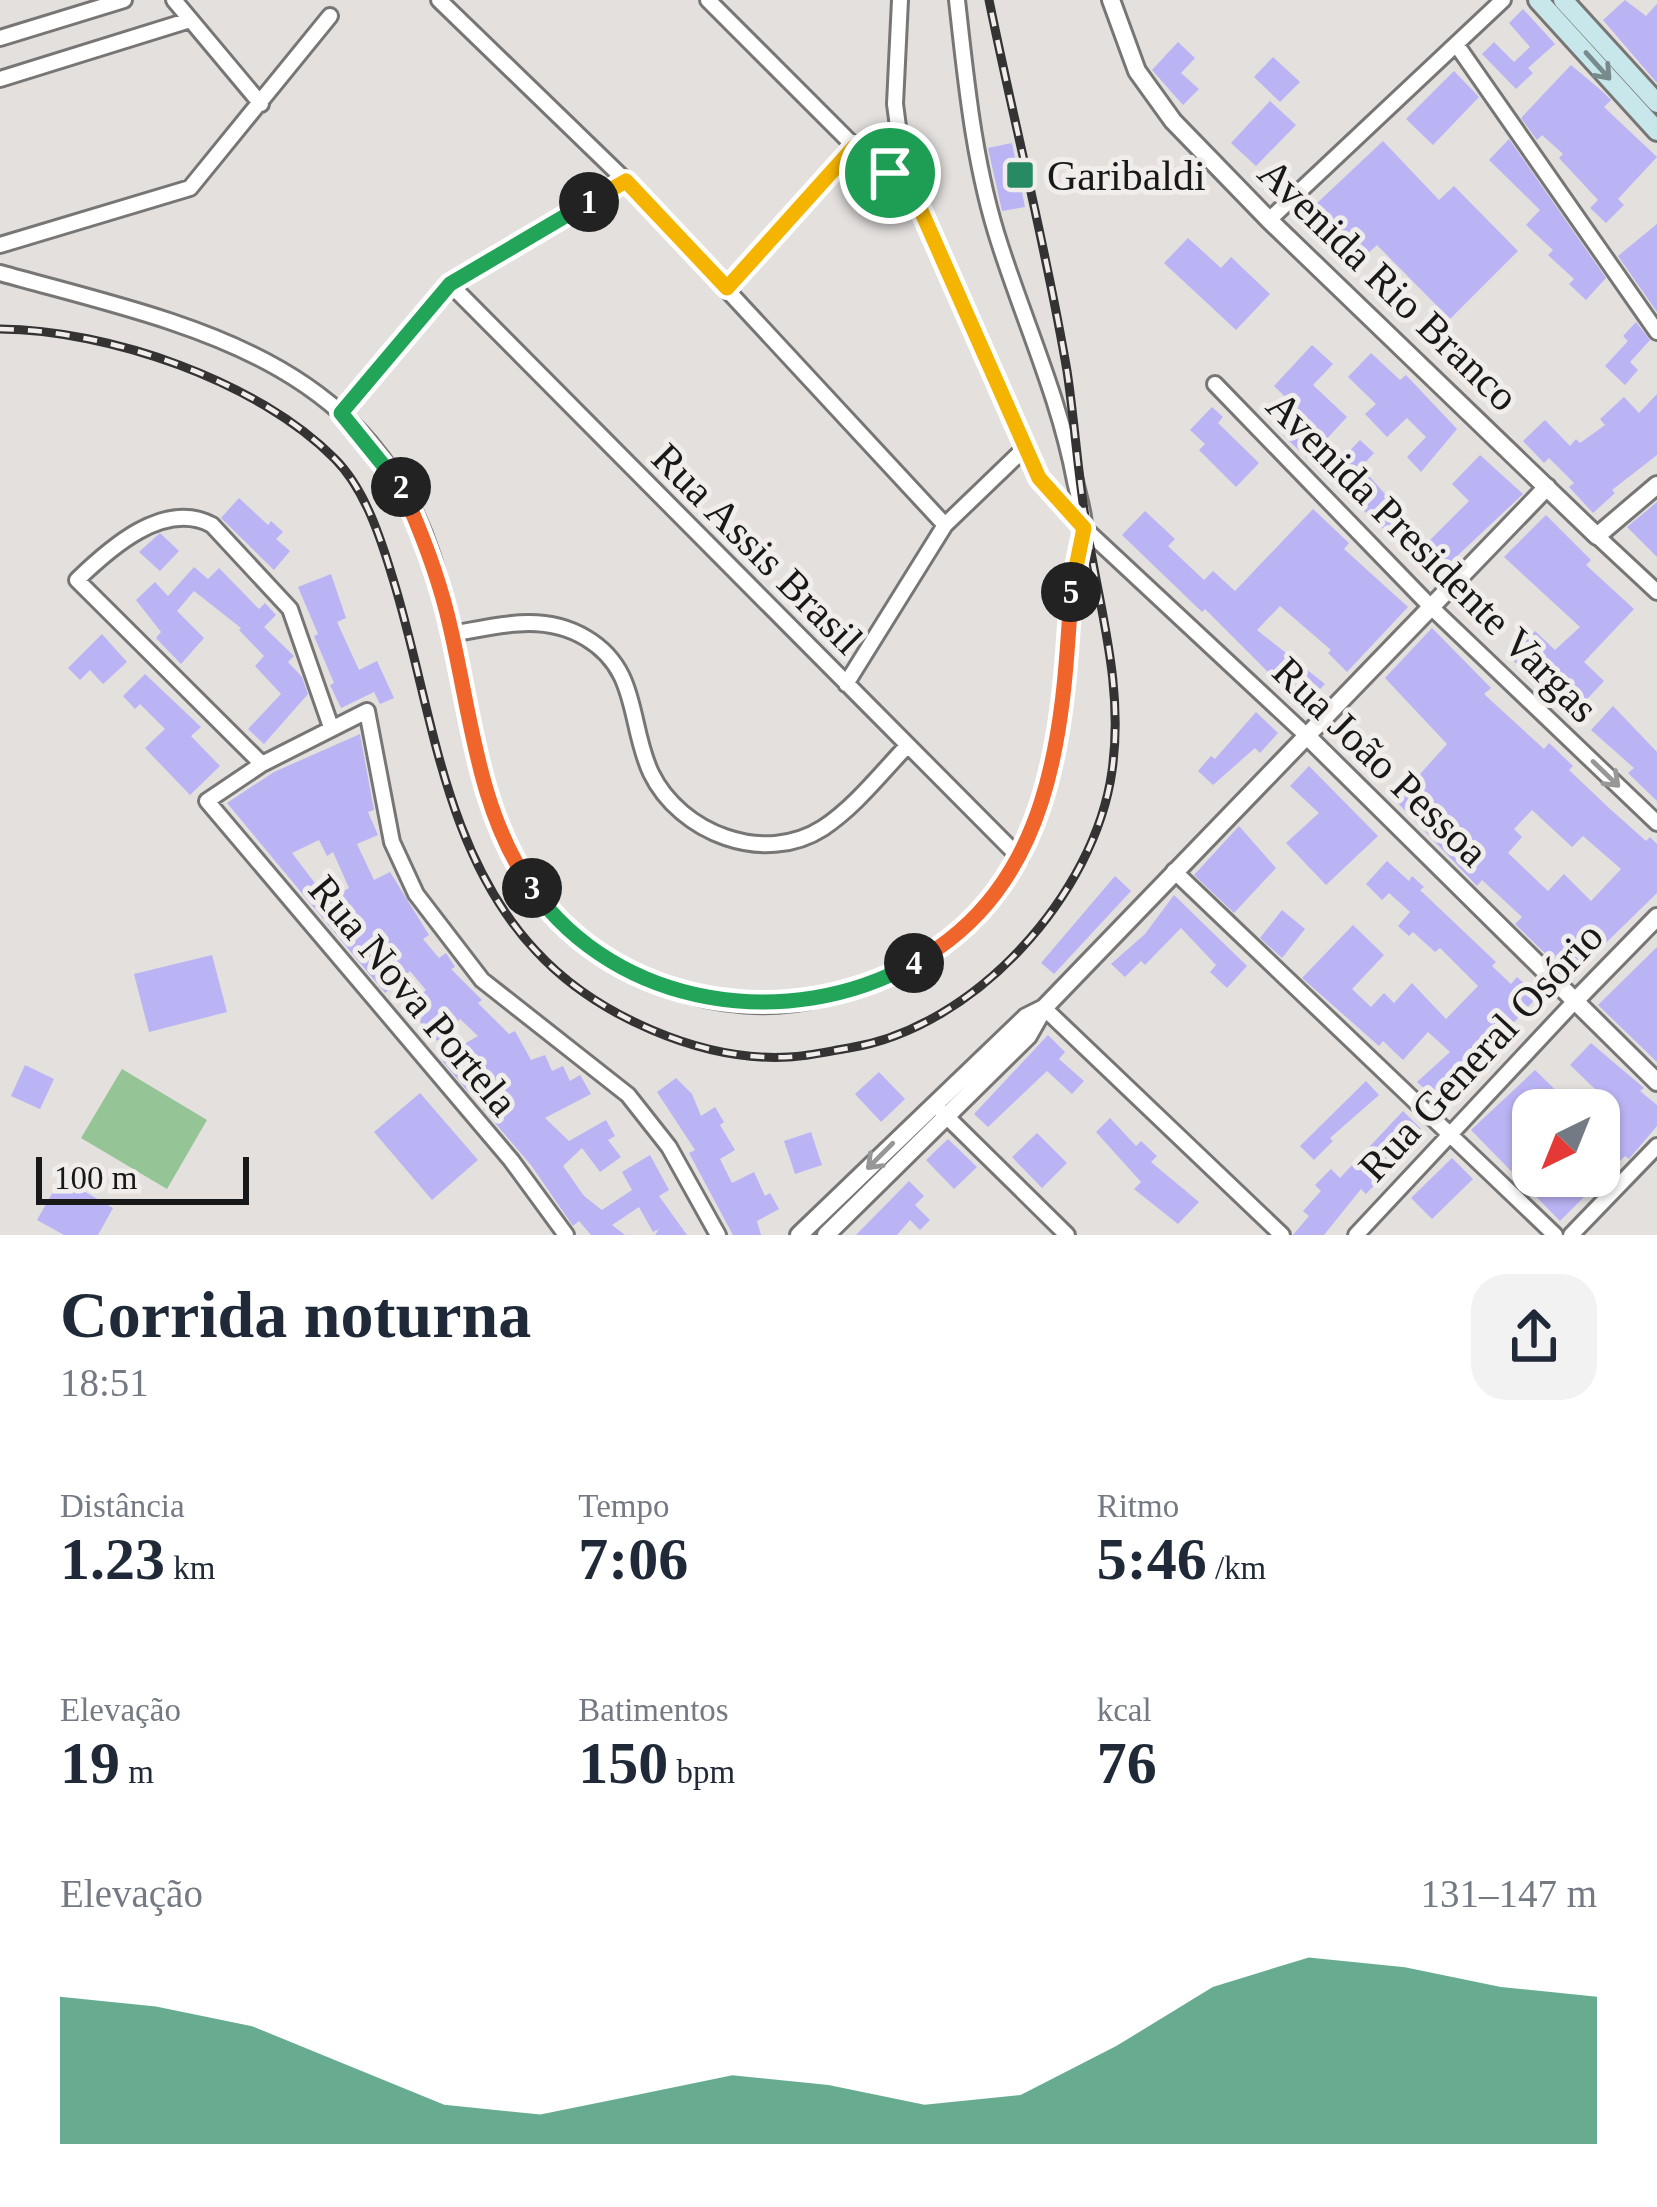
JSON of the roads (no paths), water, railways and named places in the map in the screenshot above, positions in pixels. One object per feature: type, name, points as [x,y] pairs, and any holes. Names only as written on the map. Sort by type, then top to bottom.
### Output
[{"type":"main road","points":[[1538,0],[1657,131]]},
{"type":"main road","points":[[1563,0],[1657,104]]},
{"type":"street","points":[[0,38],[124,0]]},
{"type":"street","points":[[174,0],[261,104]]},
{"type":"street","points":[[439,0],[626,181],[945,525]]},
{"type":"street","points":[[708,0],[854,147],[883,171],[904,172]]},
{"type":"street","name":"Rua João Pessoa","points":[[900,0],[895,104],[904,172],[1024,448],[1052,495],[1306,735],[1657,1082]]},
{"type":"street","points":[[0,273],[254,351],[312,386],[341,413],[401,486],[431,553],[484,788],[514,863],[543,904],[576,936],[616,964],[659,985],[706,998],[754,1004],[806,1002],[880,982],[949,944],[994,899],[1020,858],[1054,756],[1066,680],[1072,585],[1084,528],[1067,439],[997,238],[968,96],[957,0]]},
{"type":"street","name":"Avenida Rio Branco","points":[[1111,0],[1128,52],[1149,93],[1269,220],[1657,592]]},
{"type":"street","points":[[1269,220],[1503,0]]},
{"type":"street","points":[[0,245],[190,188],[330,16]]},
{"type":"street","points":[[0,79],[190,20]]},
{"type":"street","points":[[1456,44],[1657,332]]},
{"type":"street","points":[[727,288],[854,147]]},
{"type":"street","points":[[341,413],[450,284],[626,181]]},
{"type":"street","name":"Rua Assis Brasil","points":[[450,284],[1020,858]]},
{"type":"street","name":"Avenida Presidente Vargas","points":[[1215,384],[1430,607],[1657,823]]},
{"type":"street","points":[[846,684],[945,525],[1024,448]]},
{"type":"street","points":[[1597,536],[1657,485]]},
{"type":"street","points":[[816,1232],[1044,1008],[1547,487]]},
{"type":"street","points":[[331,727],[290,609],[212,525],[194,518],[151,526],[112,546],[77,580],[262,764],[367,711],[392,842],[435,922],[482,980],[628,1095],[669,1147],[718,1235]]},
{"type":"street","points":[[452,634],[537,622],[584,637],[605,652],[633,697],[643,754],[653,777],[672,804],[724,838],[752,844],[784,842],[818,831],[846,810],[908,745]]},
{"type":"street","name":"Rua Nova Portela","points":[[262,764],[207,801],[511,1160],[566,1235]]},
{"type":"street","points":[[1174,871],[1555,1235]]},
{"type":"street","name":"Rua General Osório","points":[[1356,1235],[1657,917]]},
{"type":"street","points":[[1044,1008],[1282,1235]]},
{"type":"street","points":[[940,1110],[1067,1235]]},
{"type":"street","points":[[1571,1235],[1657,1147]]},
{"type":"railway","points":[[0,329],[88,339],[180,365],[266,406],[303,431],[346,471],[371,515],[388,564],[444,775],[479,868],[504,911],[560,974],[652,1030],[721,1052],[797,1056],[896,1035],[941,1014],[983,984],[1055,907],[1101,817],[1115,740],[1113,679],[1067,371],[989,0]]},
{"type":"place","name":"Garibaldi","points":[[1020,175]]}]
